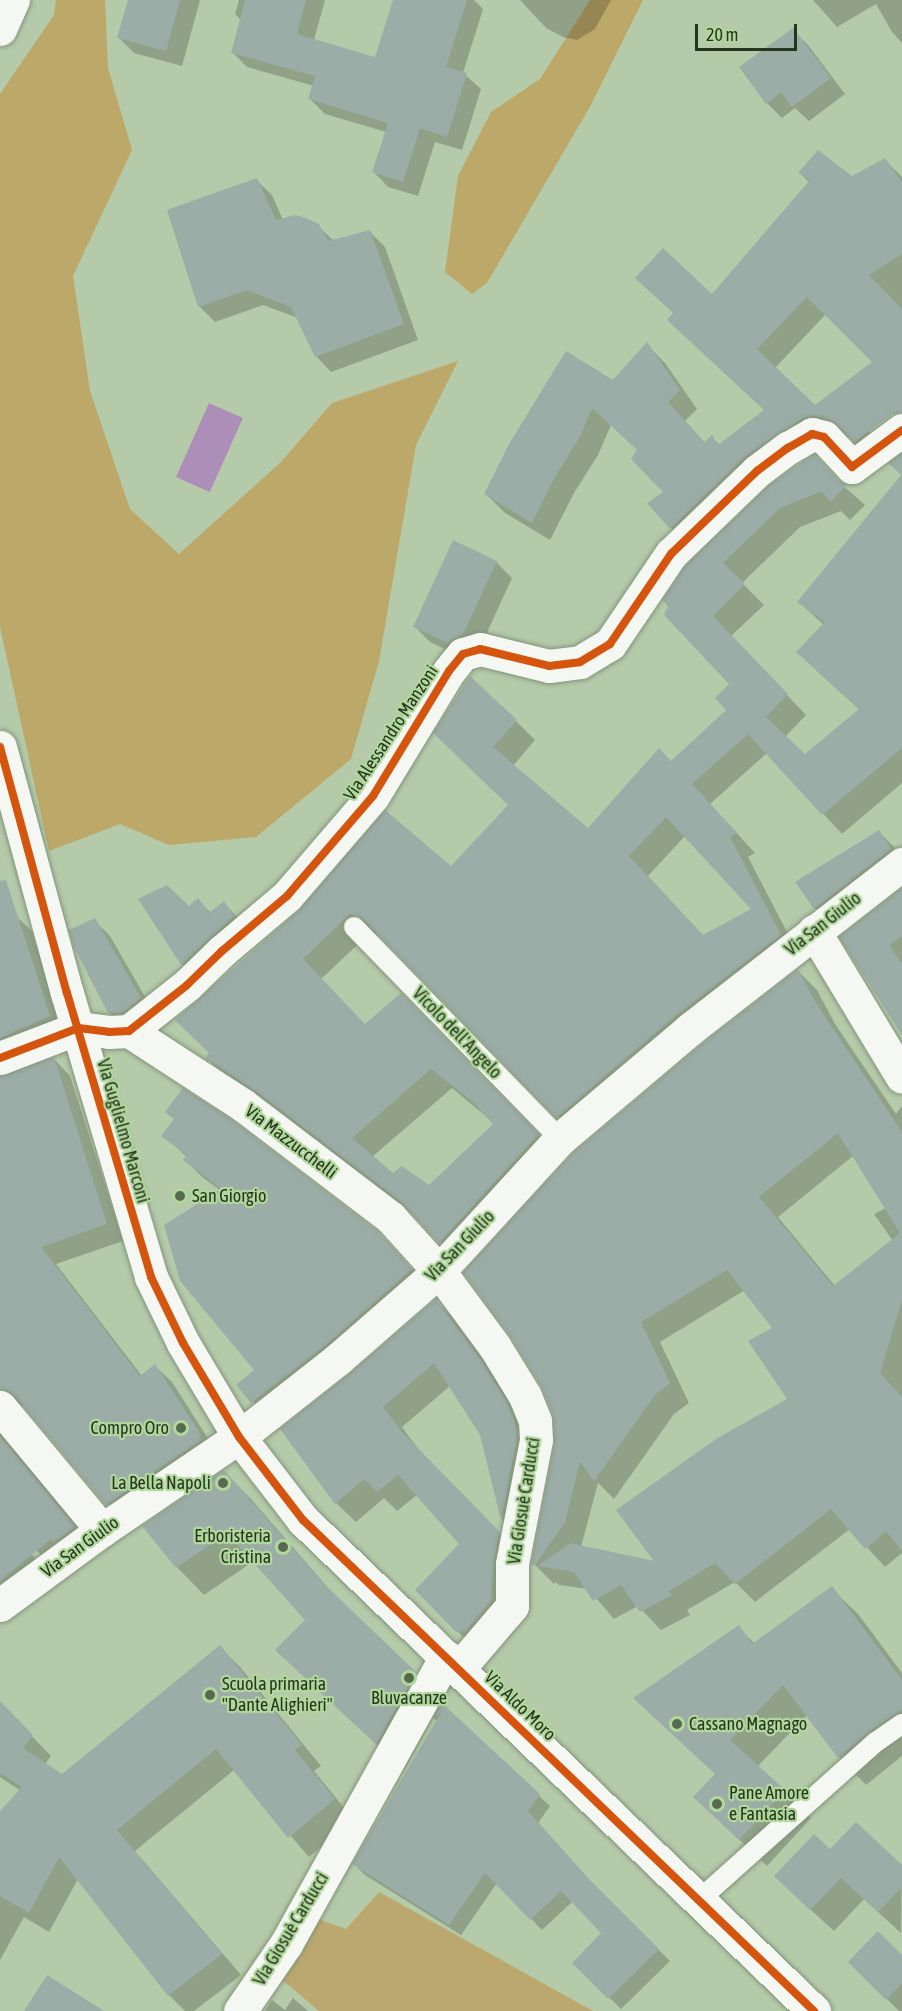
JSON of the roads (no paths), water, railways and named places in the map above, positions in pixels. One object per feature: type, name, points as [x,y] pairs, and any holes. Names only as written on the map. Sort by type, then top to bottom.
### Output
[{"type":"street","points":[[0,29],[13,0]]},
{"type":"street","name":"Via Alessandro Manzoni","points":[[129,1031],[179,991],[294,888],[373,796],[449,671],[463,654],[480,649],[549,666],[580,662],[610,644],[671,554],[757,471],[788,448],[812,434],[824,437],[852,467],[902,430]]},
{"type":"street","name":"Via Guglielmo Marconi","points":[[0,747],[78,1028],[151,1277],[183,1343],[239,1437]]},
{"type":"street","name":"Via San Giulio","points":[[0,1605],[102,1530],[239,1437],[338,1359],[439,1271],[560,1139],[690,1029],[902,864]]},
{"type":"street","points":[[814,931],[902,1077]]},
{"type":"street","points":[[0,1058],[78,1028],[109,1032],[129,1031]]},
{"type":"street","name":"Via Mazzucchelli","points":[[129,1031],[243,1105],[390,1217],[439,1271]]},
{"type":"street","name":"Via Giosuè Carducci","points":[[240,2011],[286,1944],[452,1663],[512,1606],[512,1564],[536,1440],[535,1421],[525,1396],[495,1347],[439,1271]]},
{"type":"street","points":[[0,1407],[102,1530]]},
{"type":"street","name":"Via Aldo Moro","points":[[239,1437],[303,1520],[699,1900],[795,2000],[814,2011]]},
{"type":"lane","name":"Vicolo dell'Angelo","points":[[354,927],[560,1139]]},
{"type":"lane","points":[[699,1900],[876,1742],[902,1724]]},
{"type":"place","name":"San Giorgio","points":[[180,1196]]},
{"type":"place","name":"Compro Oro","points":[[181,1428]]},
{"type":"place","name":"La Bella Napoli","points":[[223,1483]]},
{"type":"place","name":"Erboristeria Cristina","points":[[283,1547]]},
{"type":"place","name":"Bluvacanze","points":[[409,1678]]},
{"type":"place","name":"Scuola primaria \"Dante Alighieri\"","points":[[210,1695]]},
{"type":"place","name":"Cassano Magnago","points":[[677,1724]]},
{"type":"place","name":"Pane Amore e Fantasia","points":[[717,1804]]}]
